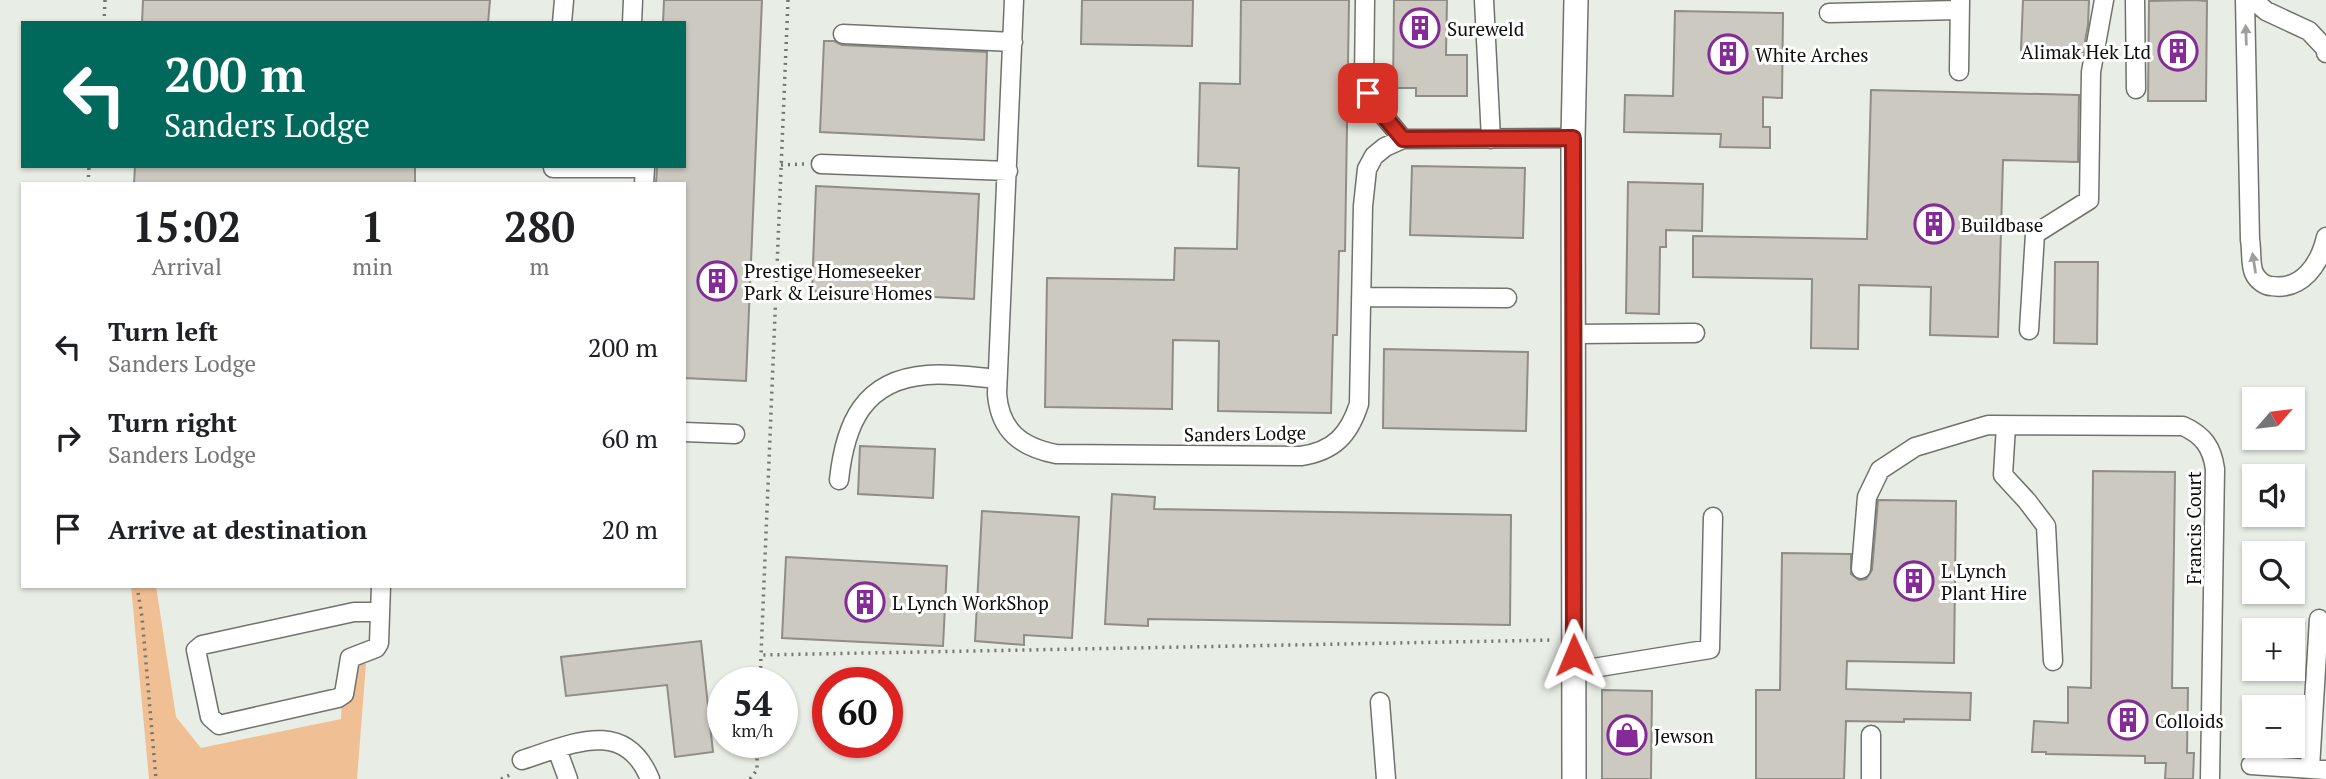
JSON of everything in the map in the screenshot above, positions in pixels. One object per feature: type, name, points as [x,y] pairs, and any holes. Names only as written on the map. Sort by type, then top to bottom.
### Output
[{"type":"main road","points":[[1574,779],[1573,138],[1576,0]]},
{"type":"street","points":[[562,21],[564,0]]},
{"type":"street","points":[[632,21],[633,0]]},
{"type":"street","name":"Sanders Lodge","points":[[1014,0],[997,379],[998,408],[1004,423],[1028,446],[1041,451],[1083,455],[1301,456],[1313,454],[1340,440],[1352,424],[1359,404],[1363,206],[1367,169],[1374,156],[1385,147],[1403,139]]},
{"type":"street","points":[[1365,0],[1364,83],[1379,110],[1403,139],[1573,138]]},
{"type":"street","points":[[1484,0],[1491,139]]},
{"type":"street","points":[[2029,330],[2035,234],[2089,200],[2091,72],[2104,0]]},
{"type":"street","points":[[2135,0],[2136,89]]},
{"type":"street","points":[[2245,0],[2250,240],[2254,273],[2266,286],[2285,289],[2305,278],[2322,255],[2326,237]]},
{"type":"street","points":[[2253,0],[2266,11],[2309,31],[2326,53]]},
{"type":"street","points":[[1829,13],[1959,5],[1959,71]]},
{"type":"street","points":[[843,34],[1013,42]]},
{"type":"street","points":[[821,164],[1007,172]]},
{"type":"street","points":[[553,173],[582,168]]},
{"type":"street","points":[[598,168],[645,173]]},
{"type":"street","points":[[1361,296],[1507,298]]},
{"type":"street","points":[[1573,334],[1695,333]]},
{"type":"street","points":[[839,480],[842,452],[855,414],[873,396],[893,383],[927,375],[997,379]]},
{"type":"street","name":"Francis Court","points":[[1861,569],[1867,497],[1880,471],[1915,447],[1988,425],[2183,426],[2196,432],[2213,454],[2215,469],[2210,779]]},
{"type":"street","points":[[2006,426],[2003,475],[2046,526],[2053,661]]},
{"type":"street","points":[[686,432],[735,434]]},
{"type":"street","points":[[1575,671],[1710,649],[1713,517]]},
{"type":"street","points":[[380,612],[354,612],[202,645],[196,650],[210,718],[219,725],[338,698],[346,690],[350,658],[376,648],[379,643],[381,588]]},
{"type":"street","points":[[2252,765],[2307,771],[2319,619]]},
{"type":"street","points":[[1380,702],[1386,779]]},
{"type":"street","points":[[1871,735],[1871,779]]},
{"type":"street","points":[[522,760],[587,740],[610,740],[628,749],[650,779]]},
{"type":"street","points":[[557,749],[568,779]]},
{"type":"path","points":[[103,21],[105,0]]},
{"type":"path","points":[[761,667],[788,0]]},
{"type":"path","points":[[781,165],[821,164]]},
{"type":"path","points":[[137,588],[156,779]]},
{"type":"path","points":[[761,654],[1574,640]]},
{"type":"path","points":[[750,779],[757,770],[757,758]]},
{"type":"shaded area","points":[[131,588],[156,588],[176,717],[201,748],[341,719],[343,673],[353,663],[366,664],[357,779],[149,779]]},
{"type":"building","points":[[143,0],[490,0],[488,21],[142,21]]},
{"type":"building","name":"Prestige Homeseeker Park & Leisure Homes","points":[[664,0],[762,0],[746,381],[686,378],[686,182],[656,182],[657,168],[686,168],[686,21],[663,21]]},
{"type":"building","points":[[1082,0],[1193,0],[1192,46],[1081,44]]},
{"type":"building","points":[[1241,0],[1349,0],[1345,251],[1339,251],[1337,335],[1333,335],[1331,413],[1218,411],[1219,341],[1173,340],[1172,409],[1045,407],[1047,278],[1174,280],[1175,248],[1237,249],[1239,168],[1198,166],[1200,83],[1240,84]]},
{"type":"building","name":"Sureweld","points":[[1394,0],[1447,0],[1446,55],[1467,55],[1467,96],[1416,96],[1416,88],[1393,88]]},
{"type":"building","points":[[2023,0],[2089,0],[2083,52],[2021,50]]},
{"type":"building","name":"Alimak Hek Ltd","points":[[2149,1],[2207,1],[2206,101],[2148,101]]},
{"type":"building","name":"White Arches","points":[[1675,11],[1783,13],[1782,98],[1763,97],[1763,127],[1770,127],[1770,148],[1720,147],[1721,134],[1624,132],[1625,95],[1673,96]]},
{"type":"building","points":[[824,41],[834,41],[842,45],[987,52],[984,140],[820,132]]},
{"type":"building","name":"Buildbase","points":[[1871,90],[2079,95],[2078,162],[2003,160],[1998,337],[1930,335],[1931,287],[1859,285],[1858,349],[1811,348],[1812,279],[1693,277],[1693,236],[1867,239]]},
{"type":"building","points":[[1412,166],[1525,168],[1523,238],[1410,235]]},
{"type":"building","points":[[135,168],[415,168],[415,182],[134,182]]},
{"type":"building","points":[[1628,182],[1703,184],[1702,231],[1666,230],[1666,247],[1660,247],[1659,314],[1626,313]]},
{"type":"building","points":[[816,186],[979,194],[974,299],[812,291]]},
{"type":"building","points":[[2055,262],[2098,262],[2097,344],[2054,343]]},
{"type":"building","points":[[1384,349],[1528,352],[1526,431],[1383,428]]},
{"type":"building","points":[[860,446],[935,449],[933,498],[858,494]]},
{"type":"building","points":[[2093,471],[2175,472],[2172,688],[2188,688],[2187,753],[2194,753],[2193,779],[2165,779],[2166,763],[2145,763],[2145,756],[2032,752],[2034,721],[2068,723],[2068,687],[2091,688]]},
{"type":"building","points":[[1112,494],[1155,497],[1154,509],[1511,515],[1510,625],[1148,619],[1148,626],[1105,624]]},
{"type":"building","points":[[1878,500],[1956,501],[1954,663],[1847,661],[1846,689],[1971,693],[1970,720],[1846,721],[1844,779],[1756,779],[1756,690],[1780,690],[1782,553],[1851,554],[1851,574],[1859,580],[1866,579],[1872,570]]},
{"type":"building","points":[[982,511],[1079,517],[1072,638],[1024,635],[1024,645],[975,641]]},
{"type":"building","name":"L Lynch WorkShop","points":[[786,557],[947,566],[943,646],[782,638]]},
{"type":"building","points":[[701,641],[707,696],[707,753],[675,757],[667,685],[566,696],[561,657]]},
{"type":"building","name":"Jewson","points":[[1602,690],[1652,691],[1651,779],[1602,779]]},
{"type":"place","name":"Sureweld","points":[[1420,28]]},
{"type":"place","name":"Alimak Hek Ltd","points":[[2178,51]]},
{"type":"place","name":"White Arches","points":[[1728,54]]},
{"type":"place","name":"Buildbase","points":[[1934,224]]},
{"type":"place","name":"Prestige Homeseeker Park & Leisure Homes","points":[[717,281]]},
{"type":"place","name":"L Lynch Plant Hire","points":[[1914,581]]},
{"type":"place","name":"L Lynch WorkShop","points":[[865,602]]},
{"type":"place","name":"Colloids","points":[[2128,720]]},
{"type":"place","name":"Jewson","points":[[1627,735]]},
{"type":"route","points":[[1368,93],[1403,139],[1573,138],[1574,655]]}]
